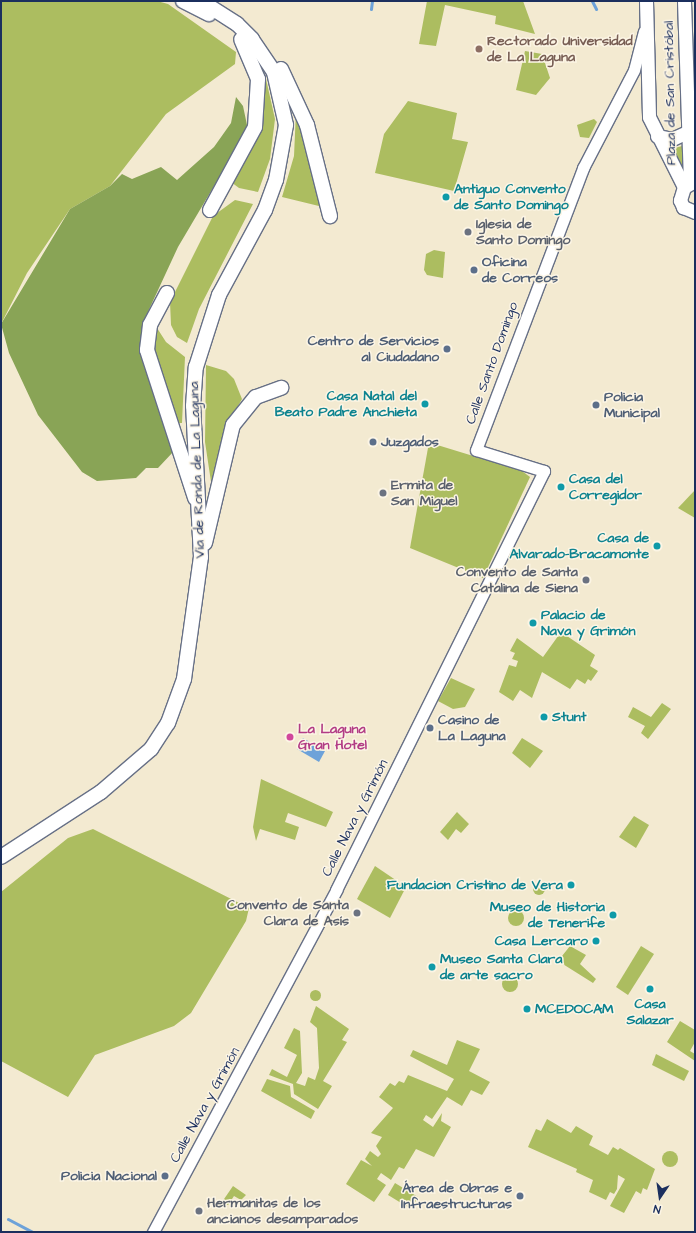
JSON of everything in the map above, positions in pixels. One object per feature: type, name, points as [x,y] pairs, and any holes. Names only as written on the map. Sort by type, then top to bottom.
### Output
[{"type":"main road","points":[[182,1],[218,18],[236,32],[246,45],[258,79],[258,105],[250,142],[210,210]]},
{"type":"main road","name":"Vía de Ronda de La Laguna","points":[[1,857],[101,792],[151,749],[168,723],[184,679],[201,557],[201,512],[193,406],[196,367],[207,324],[256,227],[282,162],[286,125],[282,94],[274,72],[252,39],[236,24],[201,1]]},
{"type":"main road","name":"Plaza de San Cristóbal","points":[[646,1],[649,117],[657,136],[690,185]]},
{"type":"main road","name":"Plaza de San Cristóbal","points":[[684,1],[687,132],[690,185]]},
{"type":"main road","points":[[252,39],[266,47],[284,73],[307,125],[330,216]]},
{"type":"main road","points":[[657,136],[672,138],[687,132]]},
{"type":"main road","points":[[690,185],[680,200],[683,207],[695,212]]},
{"type":"main road","points":[[167,293],[150,325],[147,350],[201,512]]},
{"type":"main road","points":[[201,557],[233,425],[256,396],[281,388]]},
{"type":"street","name":"Calle Santo Domingo","points":[[476,450],[583,168],[637,60],[646,23]]},
{"type":"street","points":[[637,60],[648,73]]},
{"type":"street","name":"Calle Nava y Grimón","points":[[153,1232],[336,890],[489,584],[544,470],[476,450]]},
{"type":"green space","points":[[1,1],[157,1],[168,4],[236,52],[235,64],[166,114],[110,186],[70,209],[27,273],[1,324]]},
{"type":"green space","points":[[427,1],[523,1],[535,34],[495,24],[496,16],[445,5],[436,46],[419,44]]},
{"type":"green space","points":[[525,51],[542,54],[550,78],[536,95],[516,90]]},
{"type":"green space","points":[[262,79],[266,79],[275,119],[270,159],[258,192],[239,188],[231,182]]},
{"type":"green space","points":[[236,97],[243,106],[247,125],[243,137],[178,247],[146,316],[142,334],[174,451],[158,468],[146,468],[136,478],[97,481],[82,472],[38,415],[9,353],[1,324],[70,209],[110,186],[122,174],[132,179],[161,167],[177,180],[214,147],[231,123]]},
{"type":"green space","points":[[408,101],[457,113],[452,139],[468,142],[454,191],[375,173],[384,134]]},
{"type":"green space","points":[[296,111],[323,207],[282,197],[294,156]]},
{"type":"green space","points":[[594,119],[597,122],[589,138],[580,137],[577,125]]},
{"type":"green space","points":[[682,146],[682,173],[668,150]]},
{"type":"green space","points":[[235,200],[253,204],[199,309],[187,343],[177,337],[171,325],[170,302],[213,216]]},
{"type":"green space","points":[[434,250],[445,252],[443,278],[427,275],[424,270],[426,254]]},
{"type":"green space","points":[[157,328],[166,342],[185,357],[182,423],[178,423],[154,354],[153,330]]},
{"type":"green space","points":[[206,365],[226,371],[234,379],[242,399],[225,429],[213,495],[205,442]]},
{"type":"green space","points":[[434,444],[522,471],[530,477],[483,578],[410,548],[428,448]]},
{"type":"green space","points":[[695,490],[695,518],[678,508]]},
{"type":"green space","points":[[561,632],[595,655],[590,666],[598,671],[591,681],[588,679],[585,684],[577,679],[570,689],[542,672],[532,698],[520,690],[513,701],[499,692],[509,665],[516,667],[518,661],[512,659],[515,653],[510,651],[517,638],[543,657]]},
{"type":"green space","points":[[451,678],[475,689],[465,707],[453,709],[438,701]]},
{"type":"green space","points":[[662,703],[671,709],[648,739],[641,733],[645,726],[628,717],[633,707],[651,717]]},
{"type":"green space","points":[[522,738],[543,751],[530,768],[512,753]]},
{"type":"green space","points":[[261,779],[333,812],[326,827],[288,813],[285,822],[299,827],[295,840],[260,829],[256,841],[253,827]]},
{"type":"green space","points":[[457,812],[469,824],[461,833],[456,829],[448,840],[440,832]]},
{"type":"green space","points":[[634,816],[649,825],[636,848],[619,837]]},
{"type":"green space","points":[[93,829],[249,908],[246,921],[191,1013],[174,1026],[95,1055],[68,1097],[1,1061],[1,892],[68,838]]},
{"type":"green space","points":[[375,866],[406,887],[390,918],[357,899]]},
{"type":"green space","points":[[537,883],[541,883],[545,889],[541,895],[537,895],[533,891],[533,887]]},
{"type":"green space","points":[[513,910],[519,910],[524,915],[522,924],[519,926],[513,926],[508,921],[508,915]]},
{"type":"green space","points":[[570,946],[586,955],[580,964],[596,979],[593,983],[558,961]]},
{"type":"green space","points":[[641,946],[654,954],[628,995],[616,987]]},
{"type":"green space","points":[[507,976],[513,976],[518,981],[516,990],[513,992],[507,992],[502,987],[502,981]]},
{"type":"green space","points":[[315,989],[319,991],[321,995],[319,999],[315,1001],[311,999],[309,995],[311,991]]},
{"type":"green space","points":[[316,1006],[349,1029],[342,1040],[347,1042],[323,1081],[332,1086],[318,1109],[294,1094],[293,1084],[269,1075],[272,1069],[287,1077],[297,1055],[284,1048],[294,1028],[300,1031],[302,1073],[296,1083],[305,1086],[308,1077],[315,1080],[319,1068],[317,1028],[310,1022]]},
{"type":"green space","points":[[680,1021],[695,1030],[695,1042],[690,1051],[695,1054],[695,1061],[667,1042]]},
{"type":"green space","points":[[457,1040],[480,1049],[469,1071],[490,1082],[482,1095],[471,1090],[462,1106],[447,1097],[432,1119],[426,1115],[423,1120],[433,1127],[442,1113],[441,1121],[451,1127],[434,1157],[416,1149],[404,1169],[399,1167],[391,1180],[381,1173],[377,1179],[386,1185],[374,1202],[346,1184],[361,1160],[372,1166],[365,1159],[370,1151],[378,1157],[381,1154],[376,1146],[382,1137],[371,1133],[393,1108],[379,1097],[390,1083],[395,1086],[399,1081],[404,1083],[408,1075],[447,1091],[454,1079],[410,1056],[413,1050],[447,1065]]},
{"type":"green space","points":[[656,1054],[689,1071],[684,1081],[652,1065]]},
{"type":"green space","points":[[267,1079],[290,1086],[291,1097],[315,1111],[311,1119],[261,1091]]},
{"type":"green space","points":[[547,1119],[571,1133],[576,1126],[593,1136],[589,1145],[608,1155],[613,1147],[618,1150],[620,1148],[655,1169],[647,1190],[643,1188],[641,1194],[636,1191],[624,1213],[610,1206],[625,1179],[618,1175],[617,1189],[614,1194],[610,1192],[606,1200],[589,1192],[593,1180],[576,1172],[577,1169],[528,1147],[536,1129],[541,1131]]},
{"type":"green space","points":[[670,1151],[676,1153],[678,1159],[676,1165],[670,1167],[664,1165],[662,1159],[664,1153]]},
{"type":"green space","points":[[395,1183],[418,1197],[411,1209],[388,1195]]},
{"type":"green space","points":[[233,1186],[246,1195],[241,1200],[234,1196],[228,1205],[222,1202]]},
{"type":"water","points":[[303,738],[325,751],[319,762],[297,749]]},
{"type":"waterway","points":[[371,9],[372,1]]},
{"type":"waterway","points":[[592,1],[596,9]]},
{"type":"waterway","points":[[8,1219],[32,1232]]},
{"type":"place","name":"Rectorado Universidad de La Laguna","points":[[479,49]]},
{"type":"place","name":"Antiguo Convento de Santo Domingo","points":[[446,197]]},
{"type":"place","name":"Iglesia de Santo Domingo","points":[[468,232]]},
{"type":"place","name":"Oficina de Correos","points":[[474,270]]},
{"type":"place","name":"Centro de Servicios al Ciudadano","points":[[447,349]]},
{"type":"place","name":"Casa Natal del Beato Padre Anchieta","points":[[425,404]]},
{"type":"place","name":"Policia Municipal","points":[[596,405]]},
{"type":"place","name":"Juzgados","points":[[373,442]]},
{"type":"place","name":"Casa del Corregidor","points":[[561,487]]},
{"type":"place","name":"Ermita de San Miguel","points":[[383,493]]},
{"type":"place","name":"Casa de Alvarado-Bracamonte","points":[[657,546]]},
{"type":"place","name":"Convento de Santa Catalina de Siena","points":[[586,580]]},
{"type":"place","name":"Palacio de Nava y Grimón","points":[[533,623]]},
{"type":"place","name":"Stunt","points":[[544,717]]},
{"type":"place","name":"Casino de La Laguna","points":[[430,728]]},
{"type":"place","name":"La Laguna Gran Hotel","points":[[290,737]]},
{"type":"place","name":"Fundacion Cristino de Vera","points":[[571,885]]},
{"type":"place","name":"Convento de Santa Clara de Asís","points":[[357,913]]},
{"type":"place","name":"Museo de Historia de Tenerife","points":[[613,915]]},
{"type":"place","name":"Casa Lercaro","points":[[596,941]]},
{"type":"place","name":"Museo Santa Clara de arte sacro","points":[[432,967]]},
{"type":"place","name":"Casa Salazar","points":[[650,989]]},
{"type":"place","name":"MCEDOCAM","points":[[527,1009]]},
{"type":"place","name":"Policia Nacional","points":[[165,1176]]},
{"type":"place","name":"Área de Obras e Infraestructuras","points":[[520,1196]]},
{"type":"place","name":"Hermanitas de los ancianos desamparados","points":[[199,1211]]}]
